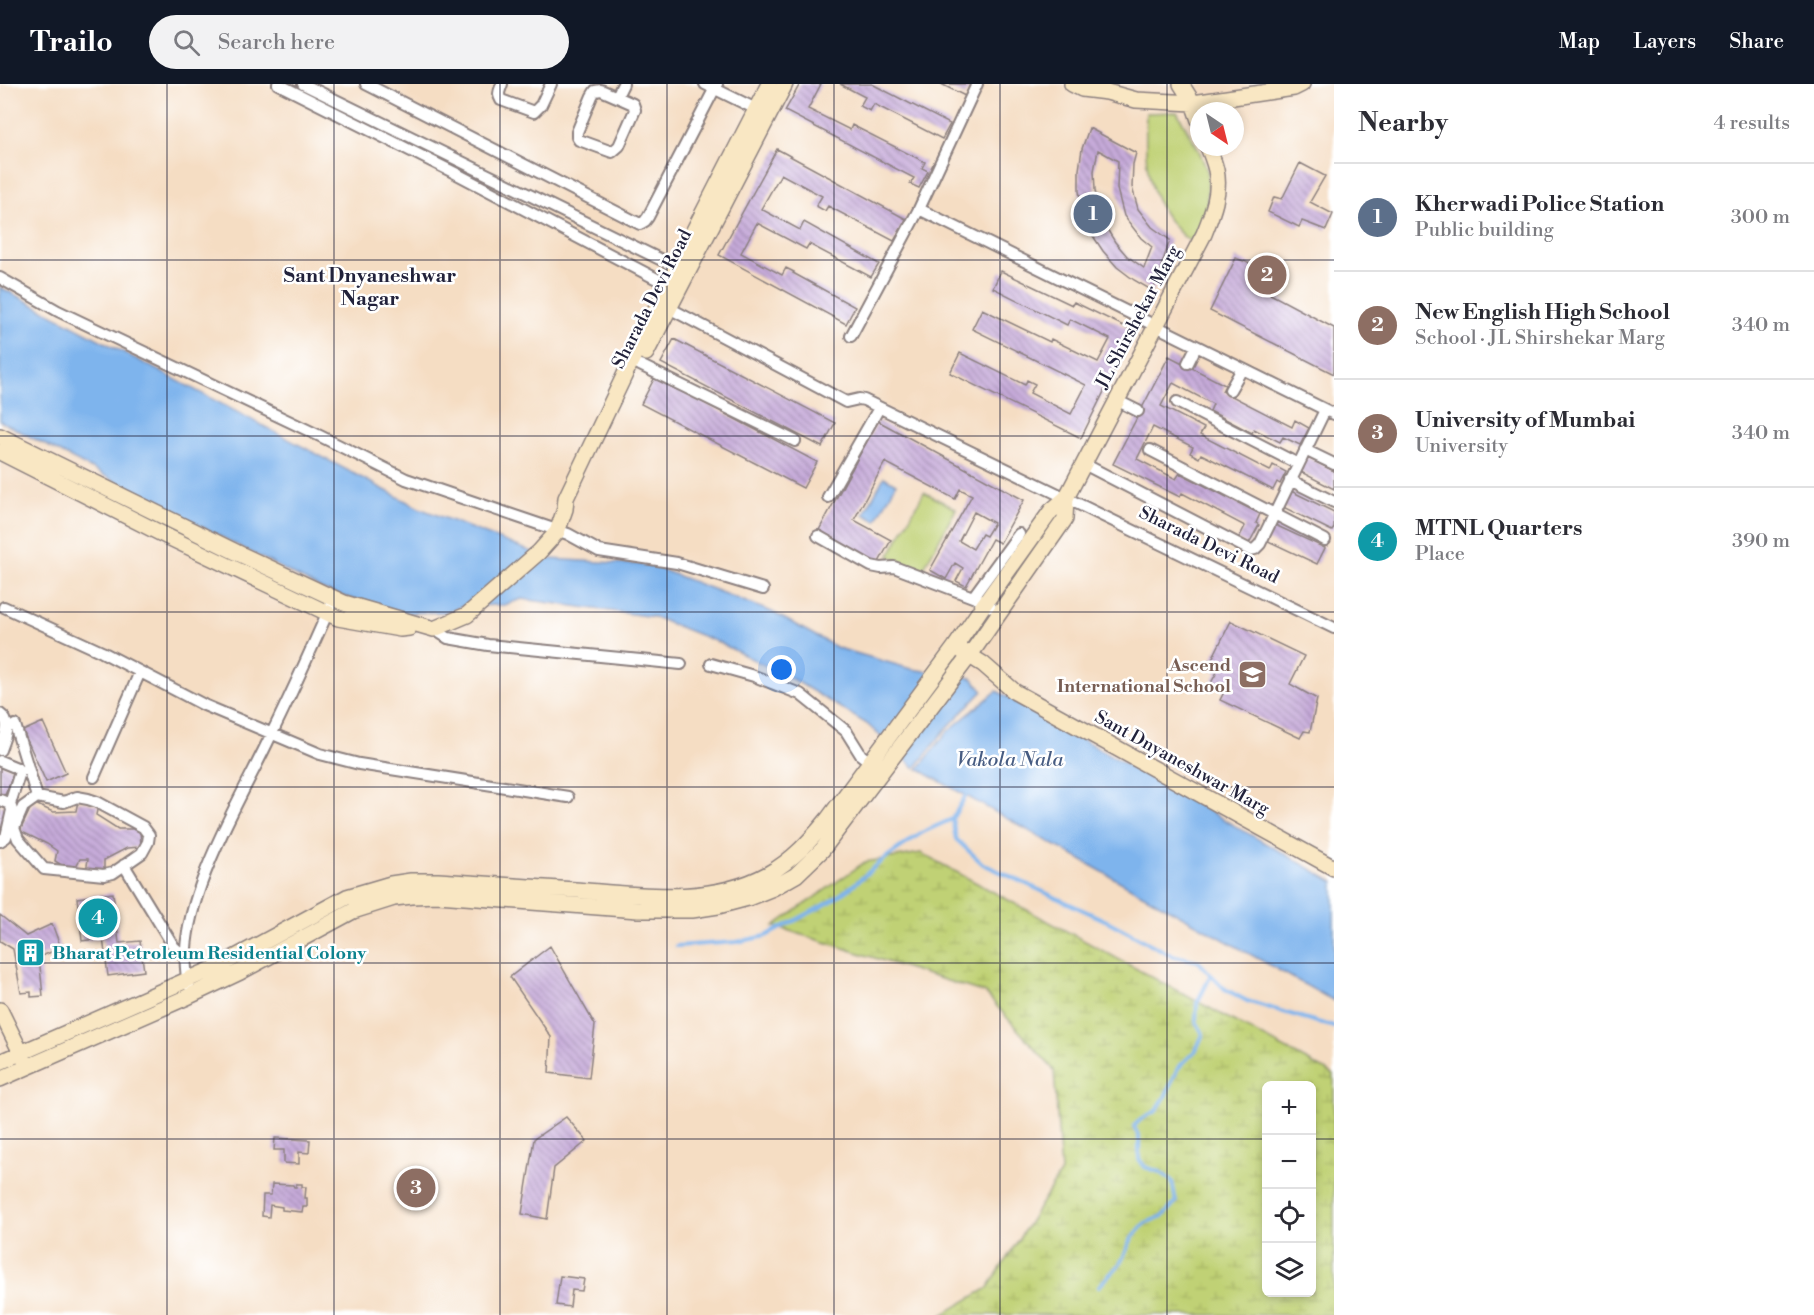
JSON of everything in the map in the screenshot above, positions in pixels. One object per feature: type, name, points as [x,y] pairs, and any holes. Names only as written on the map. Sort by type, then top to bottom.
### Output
[{"type":"street","points":[[278,84],[673,287],[626,384]]},
{"type":"street","points":[[303,84],[682,270]]},
{"type":"street","points":[[366,84],[640,224],[648,217],[712,86],[756,109]]},
{"type":"street","points":[[502,84],[499,92],[501,100],[534,112],[541,105],[551,84]]},
{"type":"street","points":[[617,96],[623,84]]},
{"type":"street","name":"Sharada Devi Road","points":[[557,532],[565,509],[577,500],[626,384],[640,365],[669,308],[673,287],[755,127],[756,109],[769,84]]},
{"type":"street","name":"Sharada Devi Road","points":[[682,270],[685,248],[755,127],[785,84]]},
{"type":"street","points":[[851,336],[920,209],[977,84]]},
{"type":"street","points":[[1181,84],[1192,102]]},
{"type":"street","points":[[1200,102],[1294,88],[1302,84]]},
{"type":"street","points":[[1079,86],[1102,88],[1136,100],[1190,103]]},
{"type":"street","points":[[601,90],[617,96],[633,104],[635,110],[619,146],[612,152],[579,140],[577,132],[595,91],[601,90]]},
{"type":"street","points":[[338,114],[343,104]]},
{"type":"street","name":"JL Shirshekar Marg","points":[[1066,498],[1204,234],[1216,198],[1216,171],[1211,156]]},
{"type":"street","points":[[920,209],[1330,412],[1305,450],[1260,544],[1255,549],[1250,550],[1084,464]]},
{"type":"street","points":[[630,265],[637,248]]},
{"type":"street","points":[[0,278],[58,311],[310,430],[406,479],[572,536],[599,551],[676,563],[763,589]]},
{"type":"street","name":"Sharada Devi Road","points":[[669,308],[846,402],[860,399],[1334,628]]},
{"type":"street","points":[[1188,363],[1196,347]]},
{"type":"street","points":[[640,365],[795,441]]},
{"type":"street","points":[[1230,390],[1242,369]]},
{"type":"street","points":[[1116,400],[1138,411]]},
{"type":"street","points":[[1177,402],[1298,464]]},
{"type":"street","points":[[828,497],[879,408]]},
{"type":"street","points":[[0,436],[130,509],[264,574],[327,613],[338,618],[359,615]]},
{"type":"street","points":[[1150,450],[1325,540]]},
{"type":"street","points":[[1305,450],[1334,464]]},
{"type":"street","points":[[0,452],[90,488]]},
{"type":"street","points":[[1290,480],[1334,502]]},
{"type":"street","points":[[639,902],[715,892],[743,884],[767,875],[808,844],[955,646],[979,600],[1004,566],[1020,535],[1066,498]]},
{"type":"street","points":[[0,1062],[24,1059],[190,988],[222,973],[347,897],[391,884],[438,881],[639,902],[692,910],[718,906],[773,888],[796,875],[822,850],[958,671],[1065,519],[1066,498]]},
{"type":"street","points":[[264,574],[334,598],[359,615],[400,629],[427,628],[467,615],[539,552],[557,532]]},
{"type":"street","points":[[818,536],[871,566],[894,567],[979,600],[1000,613]]},
{"type":"street","points":[[190,988],[187,958],[188,928],[206,870],[272,735],[334,598]]},
{"type":"street","points":[[4,607],[102,652],[204,705],[320,754],[359,764],[568,797]]},
{"type":"street","points":[[427,628],[448,638],[488,645],[681,664]]},
{"type":"street","name":"Sant Dnyaneshwar Marg","points":[[955,646],[983,664],[1015,692],[1334,868]]},
{"type":"street","points":[[711,664],[754,676],[800,694],[846,731],[861,755],[870,760]]},
{"type":"street","points":[[94,777],[140,672]]},
{"type":"street","points":[[0,714],[8,724],[0,750]]},
{"type":"street","points":[[15,725],[37,797]]},
{"type":"street","points":[[0,761],[17,768],[20,772],[5,802],[12,810],[6,837],[0,841]]},
{"type":"street","points":[[37,797],[64,802],[77,798],[97,802],[143,827],[149,835],[148,842],[142,853],[113,873],[104,875],[44,869],[18,839],[14,828],[23,807],[37,797]]},
{"type":"street","points":[[124,865],[174,947],[187,958]]},
{"type":"street","points":[[0,1010],[24,1059]]},
{"type":"street","points":[[0,1079],[24,1059]]},
{"type":"green space","points":[[1177,112],[1190,134],[1190,156],[1201,156],[1208,173],[1207,212],[1192,243],[1176,230],[1157,201],[1147,164],[1146,113]]},
{"type":"green space","points":[[924,492],[956,509],[921,573],[889,556]]},
{"type":"green space","points":[[921,853],[1334,1075],[1334,1315],[942,1315],[988,1288],[1061,1172],[1054,1070],[985,993],[774,926],[865,862]]},
{"type":"water","points":[[0,287],[419,508],[550,559],[650,565],[772,612],[838,648],[911,669],[972,678],[983,691],[945,730],[915,768],[867,724],[796,681],[720,643],[654,617],[522,599],[504,605],[463,606],[447,612],[396,613],[323,590],[0,421]]},
{"type":"water","points":[[884,477],[896,484],[876,521],[864,514]]},
{"type":"water","name":"Vakola Nala","points":[[997,691],[1334,882],[1334,1001],[918,769],[948,731]]},
{"type":"building","points":[[800,84],[821,84],[808,109],[850,130],[852,125],[925,162],[922,168],[928,171],[919,188],[910,184],[914,178],[785,111]]},
{"type":"building","points":[[840,84],[872,84],[950,124],[942,139],[874,104],[870,111],[860,106],[865,97]]},
{"type":"building","points":[[941,84],[971,84],[965,96]]},
{"type":"building","points":[[1089,128],[1136,153],[1132,187],[1138,209],[1152,227],[1170,240],[1153,291],[1117,267],[1091,233],[1083,213],[1079,191],[1082,149]],"holes":[[[1098,150],[1118,161],[1117,189],[1124,216],[1141,238],[1152,247],[1144,268],[1127,256],[1115,242],[1098,208],[1094,171]]]},
{"type":"building","points":[[777,149],[906,219],[894,241],[828,206],[825,211],[816,206],[822,196],[781,174],[761,209],[800,230],[804,222],[879,264],[871,277],[809,244],[806,249],[757,223],[741,253],[782,275],[786,268],[855,307],[846,324],[719,255]]},
{"type":"building","points":[[1300,163],[1325,176],[1310,202],[1333,214],[1326,230],[1302,221],[1299,227],[1268,212],[1274,197],[1282,199]]},
{"type":"building","points":[[1236,258],[1270,272],[1261,289],[1334,328],[1334,374],[1210,311]]},
{"type":"building","points":[[1001,271],[1134,331],[1081,438],[950,373],[960,353],[1025,385],[1027,380],[1035,384],[1030,393],[1071,414],[1086,385],[972,329],[982,309],[1098,362],[1110,339],[1070,319],[1067,325],[993,288]]},
{"type":"building","points":[[674,339],[835,423],[822,447],[661,363]]},
{"type":"building","points":[[1169,356],[1225,385],[1222,391],[1292,427],[1295,420],[1309,428],[1300,445],[1283,437],[1280,442],[1254,429],[1252,433],[1210,411],[1213,404],[1173,383],[1161,406],[1204,428],[1200,435],[1270,471],[1273,465],[1286,472],[1280,484],[1277,482],[1273,490],[1201,454],[1199,458],[1190,453],[1193,447],[1153,427],[1137,459],[1176,479],[1180,473],[1260,514],[1256,523],[1259,525],[1248,545],[1238,540],[1245,526],[1182,493],[1180,497],[1113,464]]},
{"type":"building","points":[[655,377],[817,462],[803,488],[641,404]]},
{"type":"building","points":[[878,421],[1024,500],[1000,543],[992,539],[966,586],[956,581],[963,568],[955,563],[946,579],[930,570],[972,495],[960,489],[955,499],[885,462],[854,520],[891,540],[878,564],[818,532]],"holes":[[[974,512],[994,523],[986,536],[982,534],[973,549],[959,541]]]},
{"type":"building","points":[[1306,457],[1334,471],[1334,489],[1299,471]]},
{"type":"building","points":[[1289,490],[1334,512],[1332,531],[1281,506]]},
{"type":"building","points":[[1273,524],[1325,548],[1317,564],[1266,540]]},
{"type":"building","points":[[1231,621],[1304,656],[1290,684],[1317,699],[1310,732],[1304,731],[1300,738],[1220,700],[1225,690],[1211,683],[1217,672],[1208,667]]},
{"type":"building","points":[[43,722],[66,773],[46,782],[23,731]]},
{"type":"building","points":[[0,764],[15,770],[5,795],[0,793]]},
{"type":"building","points":[[78,801],[98,805],[96,815],[118,829],[140,829],[141,847],[127,848],[104,860],[104,870],[86,872],[88,859],[80,859],[73,872],[55,861],[57,851],[20,831],[33,803],[53,812],[76,811]]},
{"type":"building","points":[[0,805],[10,809],[0,832]]},
{"type":"building","points":[[113,893],[119,943],[140,941],[144,971],[108,976],[103,938],[82,941],[77,898]]},
{"type":"building","name":"Bharat Petroleum Residential Colony","points":[[0,915],[26,936],[52,924],[61,948],[39,957],[43,996],[31,997],[31,992],[21,993],[13,949],[0,941]]},
{"type":"building","points":[[550,946],[595,1025],[589,1078],[549,1073],[551,1037],[510,977]]},
{"type":"building","points":[[566,1117],[587,1141],[554,1168],[547,1219],[522,1214],[534,1139]]},
{"type":"building","points":[[275,1138],[310,1140],[309,1153],[299,1152],[299,1164],[284,1163],[284,1150],[274,1150]]},
{"type":"building","points":[[272,1184],[296,1187],[296,1184],[302,1184],[302,1187],[306,1187],[307,1207],[303,1207],[302,1212],[282,1210],[282,1207],[270,1205],[269,1217],[262,1216],[263,1195],[271,1195]]},
{"type":"building","points":[[560,1276],[584,1279],[582,1291],[572,1290],[570,1307],[556,1305]]},
{"type":"waterway","points":[[965,797],[952,819],[956,839],[983,864],[1109,922],[1171,955],[1198,961],[1211,975],[1197,1003],[1196,1021],[1203,1034],[1196,1050],[1178,1068],[1156,1111],[1141,1119],[1134,1126],[1139,1138],[1139,1159],[1145,1167],[1160,1172],[1172,1181],[1176,1202],[1163,1216],[1145,1223],[1132,1238],[1120,1264],[1099,1286]]},
{"type":"waterway","points":[[676,946],[737,942],[766,936],[830,902],[921,833],[952,819]]},
{"type":"waterway","points":[[1211,975],[1225,989],[1247,1001],[1334,1027]]},
{"type":"place","name":"Kherwadi Police Station","points":[[1093,214]]},
{"type":"place","name":"New English High School","points":[[1267,275]]},
{"type":"place","name":"Ascend International School","points":[[1252,675]]},
{"type":"place","name":"MTNL Quarters","points":[[98,918]]},
{"type":"place","name":"Bharat Petroleum Residential Colony","points":[[31,953]]},
{"type":"place","name":"University of Mumbai","points":[[416,1188]]},
{"type":"district","name":"Sant Dnyaneshwar Nagar","points":[[370,288]]}]
